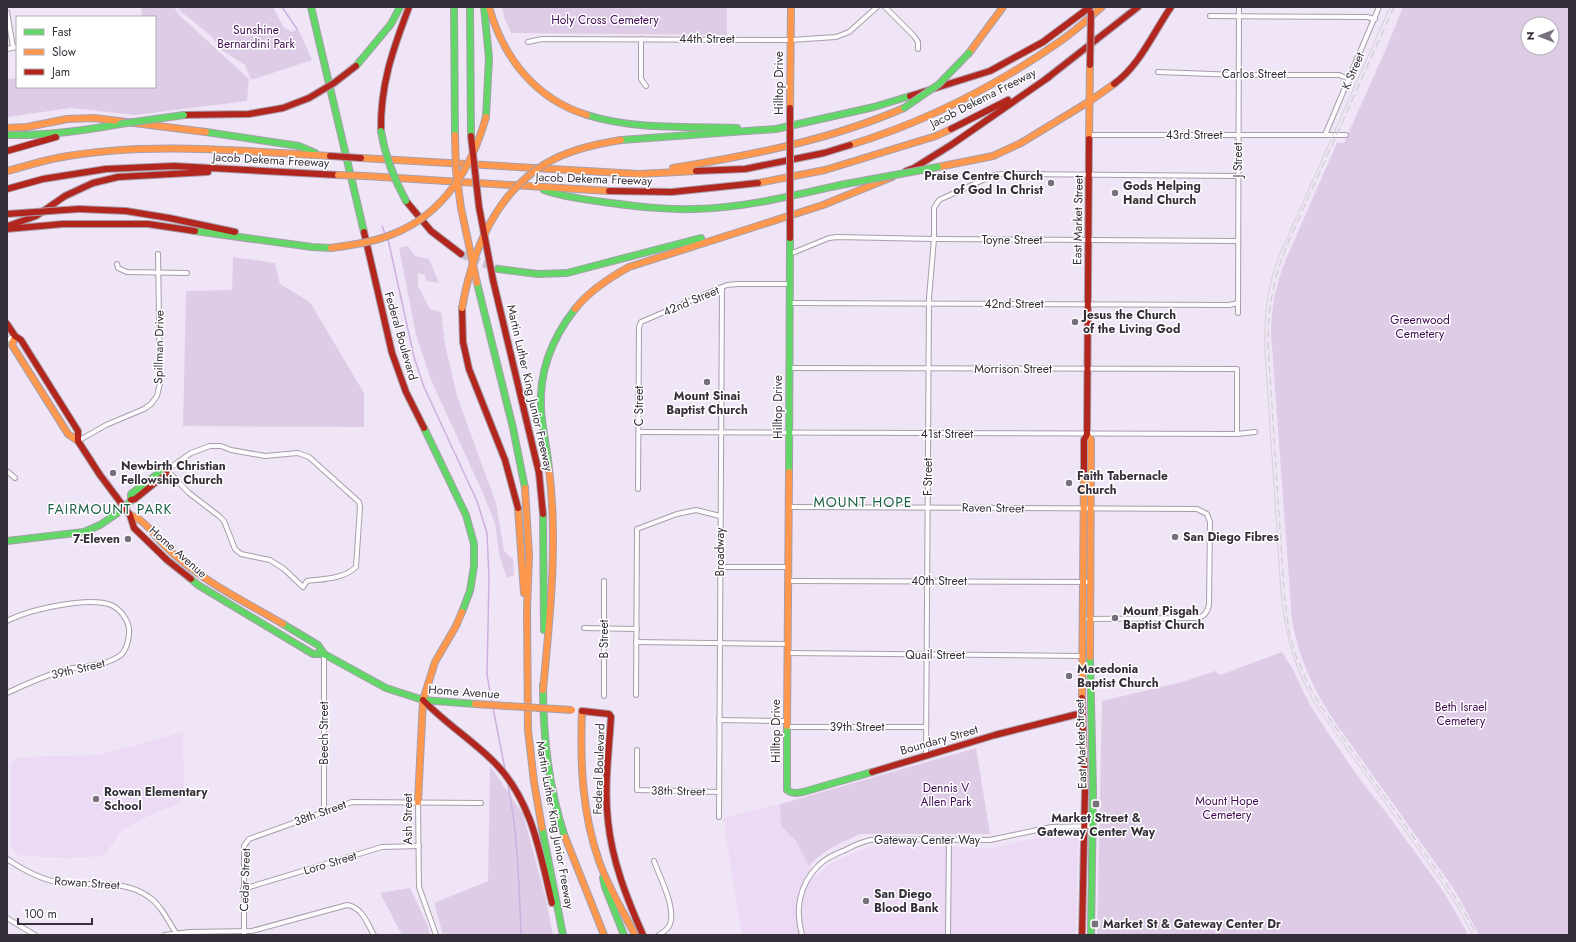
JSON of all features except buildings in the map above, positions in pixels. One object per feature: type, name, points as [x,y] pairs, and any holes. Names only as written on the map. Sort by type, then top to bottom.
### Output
[{"type":"main road","name":"Federal Boulevard","points":[[311,7],[392,353],[406,392],[466,515],[474,544],[474,566],[470,592],[456,626],[435,662],[423,700]]},
{"type":"main road","points":[[7,136],[29,136],[80,131],[184,115],[249,114],[282,108],[309,98],[334,83],[356,66],[391,24],[400,7]]},
{"type":"main road","points":[[410,7],[384,80],[381,100],[381,131],[392,175],[406,201],[430,231],[462,254]]},
{"type":"main road","name":"Martin Luther King Junior Freeway","points":[[454,7],[456,171],[461,208],[516,441],[525,486],[529,536],[527,609],[529,747],[562,935]]},
{"type":"main road","name":"Martin Luther King Junior Freeway","points":[[470,7],[471,136],[479,207],[493,280],[535,450],[542,494],[545,544],[543,690],[545,746],[548,772],[557,814],[605,935]]},
{"type":"main road","points":[[7,228],[63,224],[148,224],[296,245],[331,248],[371,242],[404,229],[430,212],[449,193],[466,171],[481,138],[486,117],[489,58],[484,7]]},
{"type":"main road","points":[[489,7],[494,27],[500,42],[513,62],[534,86],[551,99],[571,110],[595,119],[623,123],[660,127],[733,128],[755,131]]},
{"type":"main road","name":"Hilltop Drive","points":[[791,7],[787,790],[790,793],[795,794],[803,792]]},
{"type":"main road","points":[[639,174],[746,156],[880,119],[904,108],[926,94],[949,76],[969,53],[1003,7]]},
{"type":"main road","points":[[527,609],[522,578],[520,524],[517,508],[501,449],[472,379],[465,353],[462,326],[462,308],[468,275],[478,245],[491,220],[515,188],[534,172],[554,160],[588,148],[621,140],[783,128],[874,107],[990,71],[1043,42],[1090,7]]},
{"type":"main road","name":"East Market Street","points":[[1082,935],[1085,789],[1082,713],[1082,509],[1084,440],[1087,434],[1090,7]]},
{"type":"main road","name":"Jacob Dekema Freeway","points":[[7,171],[57,158],[105,152],[153,149],[230,150],[639,174],[745,169],[824,153],[883,134],[951,105],[1021,67],[1063,39],[1102,7]]},
{"type":"main road","name":"Jacob Dekema Freeway","points":[[7,188],[43,179],[106,169],[174,166],[365,176],[616,192],[672,192],[750,185],[825,170],[936,136],[1007,101],[1049,77],[1138,7]]},
{"type":"main road","points":[[538,188],[558,195],[647,207],[688,209],[718,208],[754,203],[993,156],[1021,143],[1090,101],[1121,79],[1138,60],[1171,7]]},
{"type":"main road","points":[[543,690],[550,609],[552,517],[550,477],[541,403],[545,370],[556,337],[568,317],[584,298],[598,286],[620,272],[650,259],[841,198],[914,168],[1049,77]]},
{"type":"main road","points":[[7,128],[27,127],[77,118],[112,119],[299,146],[322,155]]},
{"type":"main road","points":[[7,152],[80,131]]},
{"type":"main road","points":[[7,228],[36,216],[65,196],[93,183],[118,177],[171,173],[267,171]]},
{"type":"main road","points":[[7,214],[79,209],[126,211],[296,245]]},
{"type":"main road","points":[[498,269],[538,274],[567,272],[770,221]]},
{"type":"main road","name":"Home Avenue","points":[[7,324],[15,336],[21,340],[78,431],[78,441]]},
{"type":"main road","name":"Home Avenue","points":[[15,336],[12,344],[68,434],[78,441],[100,475],[130,515],[134,528],[186,577],[313,654],[324,654]]},
{"type":"main road","name":"East Market Street","points":[[1087,434],[1091,440],[1090,697],[1093,780],[1091,935]]},
{"type":"main road","points":[[7,541],[84,532],[100,525],[125,508],[131,500],[131,494],[163,470],[167,470]]},
{"type":"main road","name":"Home Avenue","points":[[130,515],[137,517],[165,546],[209,581],[318,646],[324,654],[386,688],[423,700],[572,710],[609,714],[611,717]]},
{"type":"main road","points":[[423,700],[437,714],[494,762],[515,786],[524,803],[533,828],[562,935]]},
{"type":"main road","name":"Ash Street","points":[[418,802],[423,700]]},
{"type":"main road","points":[[582,711],[580,742],[584,802],[590,833],[605,887],[624,935]]},
{"type":"main road","points":[[1082,713],[1087,721],[1090,767],[1093,780]]},
{"type":"main road","name":"Boundary Street","points":[[803,792],[995,735],[1082,713]]},
{"type":"main road","name":"Federal Boulevard","points":[[611,717],[607,793],[610,837],[618,870],[631,908],[643,935]]},
{"type":"main road","points":[[599,862],[634,935]]},
{"type":"street","name":"44th Street","points":[[528,42],[542,38],[791,40],[836,37],[850,32],[877,7]]},
{"type":"street","points":[[885,7],[914,36],[918,42],[918,49]]},
{"type":"street","name":"J Street","points":[[1238,312],[1239,7]]},
{"type":"street","name":"K Street","points":[[1325,134],[1349,81],[1379,7]]},
{"type":"street","points":[[7,12],[15,47],[7,48]]},
{"type":"street","points":[[1210,16],[1367,17],[1375,19]]},
{"type":"street","points":[[641,39],[641,79],[646,86]]},
{"type":"street","name":"Carlos Street","points":[[1158,72],[1338,74],[1347,78],[1349,81]]},
{"type":"street","name":"43rd Street","points":[[1090,135],[1346,135]]},
{"type":"street","name":"F Street","points":[[926,755],[928,368],[929,304],[934,239],[934,208],[939,200],[994,175],[1090,175]]},
{"type":"street","points":[[1090,175],[1238,176]]},
{"type":"street","name":"Toyne Street","points":[[790,254],[829,238],[837,237],[1238,241]]},
{"type":"street","name":"Spillman Drive","points":[[78,441],[106,425],[144,409],[151,404],[157,396],[160,383],[158,254]]},
{"type":"street","points":[[117,264],[118,268],[127,272],[187,273]]},
{"type":"street","name":"42nd Street","points":[[641,322],[722,287],[738,284],[790,284]]},
{"type":"street","name":"Broadway","points":[[719,817],[722,287]]},
{"type":"street","name":"42nd Street","points":[[789,303],[1229,305],[1238,303]]},
{"type":"street","name":"C Street","points":[[638,489],[639,327],[641,322]]},
{"type":"street","points":[[7,340],[15,336]]},
{"type":"street","name":"Morrison Street","points":[[789,368],[1237,369],[1237,434]]},
{"type":"street","name":"41st Street","points":[[639,432],[928,434],[1237,434],[1255,432]]},
{"type":"street","points":[[210,446],[221,446],[231,450],[265,456],[298,453],[309,457],[359,502],[360,507],[356,567],[351,572],[307,581],[303,587],[284,569],[270,560],[240,554],[235,548],[224,521],[189,493],[167,470],[191,453],[210,446]]},
{"type":"street","points":[[7,471],[15,478]]},
{"type":"street","name":"Raven Street","points":[[788,507],[1197,509],[1207,514],[1210,522],[1209,605],[1207,612],[1204,615],[1196,618],[1091,619]]},
{"type":"street","points":[[636,694],[637,529],[677,514],[696,510],[720,516]]},
{"type":"street","points":[[720,567],[788,567]]},
{"type":"street","name":"B Street","points":[[604,581],[604,696]]},
{"type":"street","name":"40th Street","points":[[788,581],[1091,582]]},
{"type":"street","name":"39th Street","points":[[7,622],[33,611],[60,605],[100,603],[117,608],[126,620],[129,627],[128,642],[122,653],[110,661],[65,670],[35,680],[7,693]]},
{"type":"street","points":[[1082,619],[1091,619]]},
{"type":"street","points":[[584,628],[636,629]]},
{"type":"street","points":[[636,642],[787,644]]},
{"type":"street","name":"Quail Street","points":[[787,653],[1082,656]]},
{"type":"street","name":"Beech Street","points":[[324,654],[324,812]]},
{"type":"street","name":"39th Street","points":[[720,720],[787,724],[926,727]]},
{"type":"street","name":"38th Street","points":[[637,750],[637,790],[719,792]]},
{"type":"street","name":"38th Street","points":[[258,836],[352,802],[481,803]]},
{"type":"street","name":"Ash Street","points":[[418,802],[419,887],[436,935]]},
{"type":"street","name":"Gateway Center Way","points":[[802,935],[798,909],[800,895],[805,883],[817,867],[829,857],[867,840],[990,840],[1051,827],[1092,826]]},
{"type":"street","name":"Cedar Street","points":[[244,933],[244,846],[249,839],[258,836]]},
{"type":"street","points":[[948,935],[949,839]]},
{"type":"street","name":"Loro Street","points":[[243,890],[382,846],[419,846]]},
{"type":"street","name":"Rowan Street","points":[[7,859],[30,873],[56,882],[80,885],[122,885],[134,888],[156,902],[176,933]]},
{"type":"street","points":[[654,861],[668,898],[671,914],[670,924],[666,930],[659,935]]},
{"type":"street","points":[[166,935],[176,933],[244,933],[347,905],[354,906],[359,910],[374,935]]},
{"type":"street","points":[[7,918],[35,935]]},
{"type":"shaded area","name":"Rowan Elementary School","points":[[183,732],[184,794],[180,803],[150,815],[121,831],[104,856],[68,858],[27,856],[17,855],[11,847],[11,763],[20,757],[99,755]]},
{"type":"shaded area","points":[[780,804],[781,826],[796,841],[816,877],[830,864],[868,847],[880,845],[993,848],[1050,835],[1073,833],[1078,839],[1076,935],[742,935],[723,818]]},
{"type":"green space","points":[[141,7],[174,7],[179,15],[249,79],[247,101],[135,115],[71,108],[7,117],[7,79],[16,78],[16,88],[156,88],[156,16],[142,16]]},
{"type":"green space","name":"Sunshine Bernardini Park","points":[[178,7],[273,7],[284,28],[292,32],[298,28],[312,60],[251,80],[245,65],[223,51],[210,35],[180,11]]},
{"type":"green space","name":"Holy Cross Cemetery","points":[[502,7],[727,7],[727,35],[511,33],[504,17]]},
{"type":"green space","name":"Greenwood Cemetery","points":[[1403,7],[1569,7],[1569,935],[1479,935],[1456,892],[1327,710],[1308,674],[1295,635],[1292,621],[1271,324],[1273,305],[1279,277],[1286,259],[1337,143],[1344,143]]},
{"type":"green space","points":[[408,246],[415,256],[429,259],[439,283],[426,281],[425,275],[418,273],[418,286],[430,309],[441,312],[445,344],[457,396],[496,503],[504,551],[513,559],[514,575],[507,578],[499,554],[495,523],[482,491],[431,380],[416,335],[399,248]]},
{"type":"green space","points":[[233,257],[275,263],[280,284],[310,302],[364,393],[364,427],[183,426],[186,291],[232,290]]},
{"type":"green space","name":"Mount Hope Cemetery","points":[[1282,652],[1291,666],[1310,705],[1330,736],[1362,782],[1441,888],[1468,935],[1097,935],[1102,701],[1182,682],[1215,671],[1220,675]]},
{"type":"green space","name":"Dennis V Allen Park","points":[[976,748],[990,834],[861,834],[840,843],[820,855],[809,866],[796,841],[781,826],[780,804]]},
{"type":"green space","points":[[490,766],[523,814],[546,899],[553,935],[443,935],[434,903],[488,881]]},
{"type":"green space","points":[[410,888],[427,924],[430,935],[402,935],[380,893]]},
{"type":"waterway","points":[[282,7],[297,29]]},
{"type":"waterway","points":[[382,226],[385,234]]},
{"type":"waterway","points":[[388,239],[414,357],[424,387],[477,501],[487,533],[489,577],[487,675],[492,703]]},
{"type":"waterway","points":[[493,708],[505,769]]},
{"type":"waterway","points":[[508,785],[516,841],[521,935]]},
{"type":"tunnel","points":[[461,254],[496,268]]},
{"type":"tram line","points":[[1390,7],[1280,254],[1269,290],[1265,326],[1265,351],[1281,593],[1288,636],[1301,675],[1314,702],[1440,880],[1456,904],[1473,935]]},
{"type":"railway","points":[[1394,7],[1287,245],[1278,270],[1272,294],[1268,344],[1284,592],[1289,632],[1296,656],[1307,682],[1320,705],[1443,879],[1459,903],[1477,935]]},
{"type":"traffic: fast","points":[[311,7],[364,232]]},
{"type":"traffic: fast","points":[[356,66],[391,24],[400,7]]},
{"type":"traffic: fast","points":[[454,7],[455,135]]},
{"type":"traffic: fast","points":[[470,7],[471,136]]},
{"type":"traffic: fast","points":[[484,7],[489,58],[486,117]]},
{"type":"traffic: fast","points":[[904,108],[939,84],[969,53]]},
{"type":"traffic: fast","points":[[621,140],[776,129],[874,107],[910,96]]},
{"type":"traffic: fast","points":[[120,124],[184,115]]},
{"type":"traffic: fast","points":[[587,115],[605,120],[642,125],[737,128]]},
{"type":"traffic: fast","points":[[7,135],[35,135],[92,129],[120,124]]},
{"type":"traffic: fast","points":[[381,131],[390,167],[406,201]]},
{"type":"traffic: fast","points":[[206,132],[299,146],[315,153]]},
{"type":"traffic: fast","points":[[840,185],[938,167]]},
{"type":"traffic: fast","points":[[544,190],[573,198],[626,205],[694,209],[749,204],[840,185]]},
{"type":"traffic: fast","points":[[195,231],[312,247],[331,248]]},
{"type":"traffic: fast","points":[[498,269],[538,274],[567,273],[701,238]]},
{"type":"traffic: fast","points":[[789,472],[790,238]]},
{"type":"traffic: fast","points":[[477,283],[513,428],[525,488]]},
{"type":"traffic: fast","points":[[549,469],[541,408],[542,381],[554,343],[560,331],[575,309]]},
{"type":"traffic: fast","points":[[424,428],[466,515],[474,544],[474,566],[470,591],[462,612]]},
{"type":"traffic: fast","points":[[7,541],[84,532],[100,525],[125,508],[131,500],[131,494],[163,470],[167,470]]},
{"type":"traffic: fast","points":[[543,514],[544,630]]},
{"type":"traffic: fast","points":[[191,579],[198,585],[313,654],[324,654]]},
{"type":"traffic: fast","points":[[283,624],[318,645],[324,654],[386,688],[423,700],[475,704]]},
{"type":"traffic: fast","points":[[1090,657],[1093,791],[1091,935]]},
{"type":"traffic: fast","points":[[543,685],[545,743],[554,799],[565,837]]},
{"type":"traffic: fast","points":[[787,726],[787,790],[795,793],[803,792],[872,772]]},
{"type":"traffic: fast","points":[[542,828],[563,935]]},
{"type":"traffic: fast","points":[[603,878],[605,887],[624,935]]},
{"type":"traffic: slow","points":[[489,7],[503,43],[512,59],[524,74],[537,87],[552,98],[568,108],[587,115]]},
{"type":"traffic: slow","points":[[790,108],[791,7]]},
{"type":"traffic: slow","points":[[969,53],[1003,7]]},
{"type":"traffic: slow","points":[[850,145],[878,136],[933,114],[987,87],[1062,40],[1102,7]]},
{"type":"traffic: slow","points":[[1089,139],[1090,65]]},
{"type":"traffic: slow","points":[[938,167],[993,156],[1021,143],[1090,101],[1114,84]]},
{"type":"traffic: slow","points":[[673,168],[732,158],[819,138],[904,108]]},
{"type":"traffic: slow","points":[[331,248],[363,243],[386,237],[411,225],[427,214],[441,201],[464,171],[473,154],[486,117]]},
{"type":"traffic: slow","points":[[7,128],[27,127],[67,119],[94,118],[206,132]]},
{"type":"traffic: slow","points":[[758,183],[825,170],[936,136],[951,129]]},
{"type":"traffic: slow","points":[[455,135],[456,171],[461,208],[477,283]]},
{"type":"traffic: slow","points":[[462,308],[466,287],[479,246],[499,208],[512,192],[527,177],[554,159],[582,148],[621,140]]},
{"type":"traffic: slow","points":[[7,171],[57,158],[125,150],[228,150],[330,156]]},
{"type":"traffic: slow","points":[[361,158],[639,174],[696,171]]},
{"type":"traffic: slow","points":[[338,175],[365,176]]},
{"type":"traffic: slow","points":[[365,176],[609,191]]},
{"type":"traffic: slow","points":[[575,309],[600,285],[629,267],[823,205],[892,177]]},
{"type":"traffic: slow","points":[[15,336],[12,345],[68,434],[78,441]]},
{"type":"traffic: slow","points":[[1087,434],[1091,440],[1090,657]]},
{"type":"traffic: slow","points":[[543,690],[553,552],[552,496],[549,469]]},
{"type":"traffic: slow","points":[[787,726],[789,472]]},
{"type":"traffic: slow","points":[[1082,698],[1084,474]]},
{"type":"traffic: slow","points":[[525,488],[529,556],[527,609],[528,730],[534,782],[542,828]]},
{"type":"traffic: slow","points":[[518,508],[524,593]]},
{"type":"traffic: slow","points":[[130,515],[140,520],[177,557],[206,579],[283,624]]},
{"type":"traffic: slow","points":[[418,802],[423,700],[435,662],[456,626],[462,612]]},
{"type":"traffic: slow","points":[[475,704],[572,710]]},
{"type":"traffic: slow","points":[[582,711],[581,749],[583,787],[593,843],[611,890],[635,935]]},
{"type":"traffic: slow","points":[[565,837],[604,935]]},
{"type":"traffic: jam","points":[[381,131],[381,114],[385,83],[393,53],[409,7]]},
{"type":"traffic: jam","points":[[910,96],[990,71],[1043,42],[1090,7]]},
{"type":"traffic: jam","points":[[1046,79],[1138,7]]},
{"type":"traffic: jam","points":[[1114,84],[1139,58],[1171,7]]},
{"type":"traffic: jam","points":[[1090,65],[1091,13]]},
{"type":"traffic: jam","points":[[309,98],[334,83],[356,66]]},
{"type":"traffic: jam","points":[[906,171],[914,168],[951,145],[1049,77]]},
{"type":"traffic: jam","points":[[184,115],[249,114],[283,108],[309,98]]},
{"type":"traffic: jam","points":[[951,129],[1008,100]]},
{"type":"traffic: jam","points":[[790,108],[790,238]]},
{"type":"traffic: jam","points":[[471,136],[479,207],[493,280]]},
{"type":"traffic: jam","points":[[7,151],[56,137]]},
{"type":"traffic: jam","points":[[1084,474],[1084,440],[1087,434],[1089,139]]},
{"type":"traffic: jam","points":[[696,171],[745,169],[824,153],[850,145]]},
{"type":"traffic: jam","points":[[330,156],[361,158]]},
{"type":"traffic: jam","points":[[7,189],[43,179],[106,169],[174,166],[338,175]]},
{"type":"traffic: jam","points":[[8,226],[36,216],[65,196],[93,183],[118,177],[208,172]]},
{"type":"traffic: jam","points":[[609,191],[672,192],[758,183]]},
{"type":"traffic: jam","points":[[406,201],[431,231],[461,254]]},
{"type":"traffic: jam","points":[[79,209],[126,211],[169,218],[235,232]]},
{"type":"traffic: jam","points":[[7,214],[79,209]]},
{"type":"traffic: jam","points":[[7,229],[63,224],[148,224],[195,231]]},
{"type":"traffic: jam","points":[[364,232],[392,353],[406,392],[424,428]]},
{"type":"traffic: jam","points":[[493,280],[539,473],[543,514]]},
{"type":"traffic: jam","points":[[462,308],[463,342],[469,369],[505,460],[518,508]]},
{"type":"traffic: jam","points":[[7,324],[15,336],[21,340],[78,431],[78,441],[100,475],[130,515],[134,528],[167,560],[191,579]]},
{"type":"traffic: jam","points":[[131,500],[135,499],[166,474],[167,470]]},
{"type":"traffic: jam","points":[[1082,698],[1085,792],[1082,935]]},
{"type":"traffic: jam","points":[[423,700],[477,746],[507,777],[526,810],[533,828],[552,903]]},
{"type":"traffic: jam","points":[[582,711],[609,714],[611,717],[606,795],[610,836],[621,880],[643,935]]},
{"type":"traffic: jam","points":[[872,772],[995,735],[1082,713]]},
{"type":"place","name":"Praise Centre Church of God In Christ","points":[[1051,183]]},
{"type":"place","name":"Gods Helping Hand Church","points":[[1115,193]]},
{"type":"place","name":"Jesus the Church of the Living God","points":[[1075,322]]},
{"type":"place","name":"Mount Sinai Baptist Church","points":[[707,382]]},
{"type":"place","name":"Newbirth Christian Fellowship Church","points":[[113,473]]},
{"type":"place","name":"Faith Tabernacle Church","points":[[1069,483]]},
{"type":"place","name":"San Diego Fibres","points":[[1175,537]]},
{"type":"place","name":"7-Eleven","points":[[128,539]]},
{"type":"place","name":"Mount Pisgah Baptist Church","points":[[1115,618]]},
{"type":"place","name":"Macedonia Baptist Church","points":[[1069,676]]},
{"type":"place","name":"Rowan Elementary School","points":[[96,799]]},
{"type":"place","name":"Market Street & Gateway Center Way","points":[[1096,804]]},
{"type":"place","name":"San Diego Blood Bank","points":[[866,901]]},
{"type":"place","name":"Market St & Gateway Center Dr","points":[[1095,924]]},
{"type":"district","name":"MOUNT HOPE","points":[[863,502]]},
{"type":"district","name":"FAIRMOUNT PARK","points":[[110,509]]},
{"type":"park label","name":"Beth Israel Cemetery","points":[[1461,714]]}]
